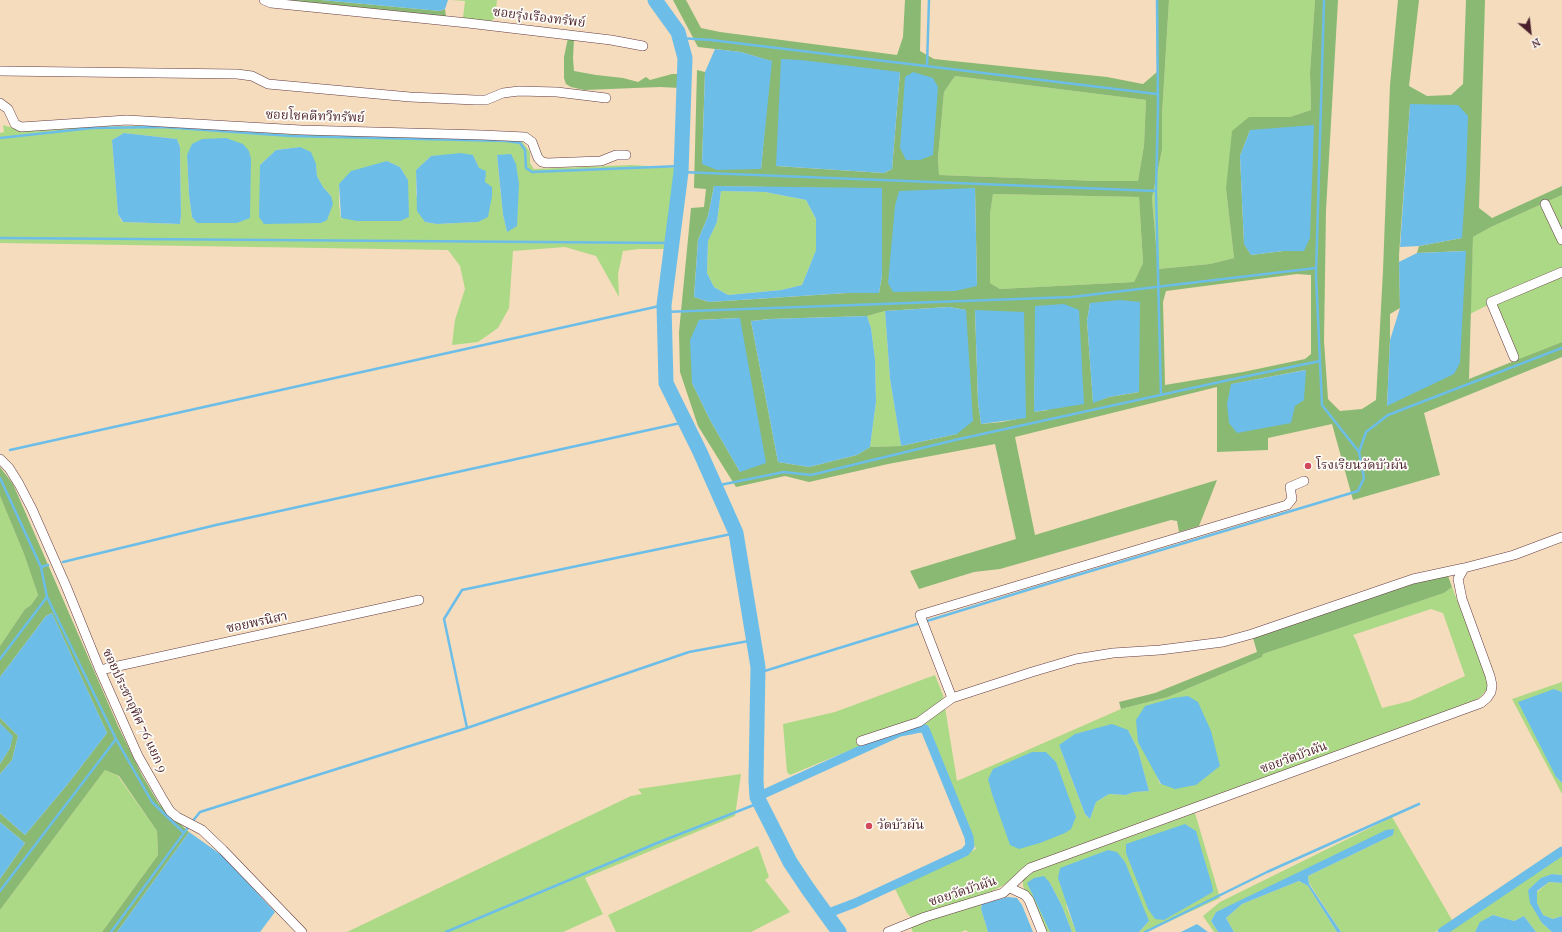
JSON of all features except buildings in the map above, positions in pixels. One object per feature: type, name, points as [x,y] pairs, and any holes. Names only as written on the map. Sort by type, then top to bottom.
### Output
[{"type":"street","name":"ซอยรุ่งเรืองทรัพย์","points":[[264,0],[271,3],[468,23],[611,40],[643,46]]},
{"type":"street","points":[[0,71],[237,74],[252,76],[268,84],[410,97],[475,100],[486,100],[503,93],[519,91],[557,92],[606,98]]},
{"type":"street","name":"ซอยโชคดีทวีทรัพย์","points":[[0,103],[8,108],[15,124],[21,127],[127,120],[301,130],[482,135],[525,137],[532,142],[538,158],[542,162],[547,163],[601,161],[616,155],[626,155]]},
{"type":"street","points":[[1545,204],[1562,240]]},
{"type":"street","points":[[1514,357],[1491,302],[1562,272]]},
{"type":"street","name":"ซอยประชาอุทิศ 76 แยก 9","points":[[0,459],[9,468],[32,509],[138,756],[170,811],[177,817],[202,830],[224,850],[302,932]]},
{"type":"street","points":[[952,698],[920,616],[1287,505],[1292,501],[1289,489],[1290,487],[1304,481]]},
{"type":"street","points":[[861,742],[918,722],[952,698],[1076,659],[1113,653],[1160,650],[1223,642],[1252,634],[1413,579],[1514,555],[1562,538]]},
{"type":"street","name":"ซอยวัดบัวผัน","points":[[888,932],[925,917],[1004,893],[1030,868],[1481,703],[1491,692],[1492,685],[1459,588],[1458,579],[1464,568]]},
{"type":"street","name":"ซอยพรนิสา","points":[[100,670],[419,600]]},
{"type":"street","points":[[1010,888],[1025,895],[1029,900],[1042,932]]},
{"type":"green space","points":[[268,0],[321,0],[440,11],[445,9],[446,17]]},
{"type":"green space","points":[[451,0],[497,0],[495,18],[488,23],[463,18],[465,1]]},
{"type":"green space","points":[[673,0],[686,0],[701,28],[720,32],[897,55],[903,37],[905,0],[921,0],[920,51],[934,59],[1107,77],[1143,84],[1157,72],[1156,0],[1169,0],[1162,115],[1162,150],[1152,198],[1158,269],[1210,264],[1234,258],[1226,189],[1232,131],[1249,117],[1290,117],[1311,110],[1310,72],[1315,0],[1338,0],[1326,210],[1324,341],[1328,399],[1340,411],[1362,409],[1376,400],[1383,271],[1390,85],[1398,0],[1419,0],[1409,86],[1427,96],[1451,95],[1463,84],[1466,0],[1485,0],[1479,208],[1492,218],[1562,186],[1562,195],[1491,227],[1473,237],[1469,379],[1562,342],[1562,357],[1424,413],[1440,475],[1353,500],[1332,424],[1268,438],[1268,450],[1217,452],[1217,387],[1015,437],[1035,535],[1217,480],[1199,526],[1179,532],[1177,521],[1171,520],[1000,569],[974,572],[919,589],[910,571],[1016,539],[995,444],[888,464],[809,482],[785,476],[736,487],[698,426],[680,372],[679,332],[691,208],[704,207],[706,189],[694,188],[697,70],[705,72],[702,164],[761,169],[771,61],[741,52],[698,47]],"holes":[[[900,72],[892,169],[884,173],[776,166]],[[955,76],[1146,100],[1144,145],[1138,181],[1098,181],[939,175],[938,158],[944,92]],[[1410,105],[1458,105],[1462,238],[1419,246],[1417,253],[1466,251],[1387,406],[1390,314],[1400,308],[1399,255]],[[1250,130],[1303,251],[1283,251],[1251,255],[1244,243],[1240,156]],[[714,186],[882,189],[882,275],[879,293],[847,293],[709,302],[694,297],[698,240],[708,216]],[[975,188],[977,286],[895,206]],[[993,194],[1139,197],[1143,263],[1134,282],[1000,289],[990,283],[990,214]],[[1297,274],[1311,275],[1311,354],[1305,359],[1243,372],[1165,385],[1163,302],[1166,291]],[[1090,303],[1139,392],[1109,397],[1093,402],[1087,321]],[[1035,306],[1048,410],[1034,412]],[[949,307],[966,310],[957,434],[901,446],[870,447],[857,455],[809,467],[778,462],[751,321],[867,316],[885,311]],[[975,310],[1026,417],[1002,422],[981,424],[978,402]],[[740,318],[740,472],[710,420],[692,383],[699,320]],[[1305,370],[1295,406],[1232,384]]]},
{"type":"green space","points":[[1169,0],[1315,0],[1310,72],[1311,110],[1290,117],[1249,117],[1226,189],[1234,258],[1210,264],[1158,269],[1152,198],[1162,150],[1162,115]]},
{"type":"green space","points":[[568,38],[574,39],[574,71],[623,78],[638,82],[646,77],[650,80],[672,74],[681,74],[680,88],[660,87],[584,90],[571,87],[566,84],[564,78],[564,57]]},
{"type":"green space","points":[[955,76],[1146,100],[1144,145],[1138,181],[1098,181],[939,175],[938,158],[944,92]]},
{"type":"green space","points":[[3,125],[13,128],[35,129],[158,125],[521,140],[530,152],[530,163],[534,169],[632,165],[678,168],[664,249],[639,249],[623,251],[618,274],[619,297],[596,256],[565,247],[513,251],[509,308],[498,328],[478,342],[452,345],[455,320],[465,289],[460,266],[448,250],[0,243],[0,133],[4,132]],"holes":[[[124,133],[177,139],[180,147],[180,224],[122,222],[118,214],[112,140]],[[300,147],[316,164],[317,176],[323,187],[331,196],[260,187],[260,165],[276,150]],[[187,155],[197,223],[192,217],[189,195]],[[473,155],[485,182],[478,222],[437,224],[425,222],[416,194],[416,170],[431,156]],[[511,155],[507,232],[503,215],[497,156]],[[387,161],[400,167],[408,180],[341,219],[339,184]]]},
{"type":"green space","points":[[721,191],[765,192],[806,200],[816,219],[816,250],[802,285],[781,290],[728,295],[714,287],[707,273],[708,241],[717,222]]},
{"type":"green space","points":[[993,194],[1139,197],[1143,263],[1134,282],[1000,289],[990,283],[990,214]]},
{"type":"green space","points":[[1562,195],[1562,342],[1513,362],[1488,305],[1470,314],[1473,237],[1491,227]]},
{"type":"green space","points":[[885,311],[890,379],[901,446],[870,447],[876,402],[875,359],[871,328],[867,316]]},
{"type":"green space","points":[[0,467],[13,484],[118,726],[142,775],[159,804],[189,832],[117,932],[102,932],[158,855],[157,831],[119,776],[105,770],[0,910],[0,879],[25,843],[0,822],[0,813],[25,835],[67,785],[107,733],[52,613],[46,616],[0,677],[0,646],[25,609],[31,605],[38,595],[24,554],[0,496]]},
{"type":"green space","points":[[0,496],[24,554],[38,595],[31,605],[25,609],[0,646]]},
{"type":"green space","points":[[1448,576],[1452,587],[1444,593],[1263,654],[1262,657],[1168,697],[1121,709],[1119,702],[1155,693],[1257,652],[1253,638],[1393,590],[1426,580]]},
{"type":"green space","points":[[1452,587],[1484,670],[1489,687],[1480,697],[1467,705],[1023,868],[1010,882],[990,892],[912,918],[907,913],[895,889],[976,849],[928,726],[921,731],[914,727],[872,741],[790,775],[787,772],[783,724],[835,712],[935,675],[943,695],[957,781],[1121,709],[1168,697],[1262,657],[1263,654],[1444,593]],"holes":[[[1431,609],[1443,613],[1465,676],[1410,701],[1382,708],[1353,635]],[[1128,730],[1138,750],[1149,791],[1134,792],[1126,795],[1109,794],[1096,802],[1090,819],[1085,814],[1059,745]],[[1220,766],[1160,784],[1153,767]]]},
{"type":"green space","points":[[1562,682],[1562,692],[1554,689],[1556,777],[1562,783],[1562,794],[1512,699]]},
{"type":"green space","points":[[0,718],[18,736],[12,760],[0,774],[0,764],[10,748],[12,736],[0,723]]},
{"type":"green space","points":[[105,770],[118,776],[157,831],[158,855],[102,932],[0,932],[0,910]]},
{"type":"green space","points":[[741,774],[735,816],[585,878],[603,914],[563,932],[347,932],[631,796],[642,794],[638,789]]},
{"type":"green space","points":[[1195,813],[1220,898],[1146,932],[1139,932],[1149,921],[1066,905],[1076,932],[1072,932],[1062,906],[1050,883],[1028,883],[1050,932],[1044,932],[1023,886],[1023,879],[1030,873]]},
{"type":"green space","points":[[1392,817],[1452,920],[1556,850],[1562,856],[1562,875],[1552,874],[1542,878],[1528,890],[1542,923],[1552,932],[1536,932],[1524,916],[1514,921],[1493,915],[1481,922],[1475,932],[1444,932],[1441,928],[1435,932],[1341,932],[1309,883],[1308,876],[1393,835],[1216,912],[1211,921],[1218,932],[1214,932],[1203,916],[1220,902]]},
{"type":"green space","points":[[758,846],[769,877],[765,880],[790,912],[751,932],[616,932],[608,915]]},
{"type":"green space","points":[[1299,881],[1308,886],[1337,932],[1234,932],[1226,918],[1242,904]]},
{"type":"green space","points":[[1549,882],[1562,883],[1562,916],[1553,919],[1543,915],[1537,903],[1537,892]]},
{"type":"green space","points":[[982,904],[981,909],[988,932],[968,932],[966,930],[961,932],[913,932],[910,925]]},
{"type":"water","points":[[321,0],[448,0],[445,9],[440,11]]},
{"type":"water","points":[[715,49],[741,52],[772,61],[761,169],[717,170],[702,164],[705,72]]},
{"type":"water","points":[[781,59],[900,72],[892,169],[884,173],[776,166]]},
{"type":"water","points":[[913,72],[933,78],[938,87],[933,155],[920,160],[906,160],[900,148],[905,77]]},
{"type":"water","points":[[1410,104],[1458,105],[1468,116],[1462,238],[1419,246],[1400,247]]},
{"type":"water","points":[[1314,125],[1310,238],[1304,251],[1283,251],[1251,255],[1244,244],[1240,156],[1250,130]]},
{"type":"water","points":[[124,133],[177,139],[180,147],[180,224],[123,222],[118,214],[112,140]]},
{"type":"water","points":[[226,138],[243,144],[249,151],[251,159],[250,218],[237,223],[197,223],[192,217],[189,195],[187,155],[192,144],[202,139]]},
{"type":"water","points":[[300,147],[311,152],[316,164],[317,176],[323,187],[331,196],[333,204],[327,220],[321,223],[264,224],[259,217],[260,165],[276,150]]},
{"type":"water","points":[[461,153],[473,155],[479,168],[486,171],[485,182],[492,187],[488,217],[478,222],[437,224],[425,222],[417,211],[416,170],[431,156]]},
{"type":"water","points":[[511,154],[516,164],[519,184],[517,226],[507,232],[503,215],[497,155]]},
{"type":"water","points":[[387,161],[400,167],[408,180],[409,217],[400,221],[357,221],[341,218],[339,184],[351,171]]},
{"type":"water","points":[[714,186],[882,188],[882,275],[879,293],[847,293],[709,302],[694,297],[698,240],[708,216]],"holes":[[[721,191],[765,192],[806,200],[816,219],[816,250],[802,285],[781,290],[728,295],[714,287],[707,273],[708,241],[717,222]]]},
{"type":"water","points":[[975,188],[977,286],[955,291],[893,292],[888,283],[895,206],[899,191]]},
{"type":"water","points":[[1466,251],[1460,363],[1454,374],[1387,406],[1390,340],[1400,308],[1399,262],[1417,253]]},
{"type":"water","points":[[1120,300],[1140,302],[1139,392],[1109,397],[1093,403],[1087,321],[1090,303]]},
{"type":"water","points":[[1064,304],[1079,310],[1084,404],[1034,412],[1035,306]]},
{"type":"water","points":[[949,307],[966,310],[973,421],[957,434],[901,446],[890,379],[885,311]]},
{"type":"water","points":[[975,310],[1024,312],[1026,418],[981,424],[978,402]]},
{"type":"water","points":[[867,316],[871,328],[875,359],[876,402],[870,447],[857,455],[809,467],[778,462],[751,321]]},
{"type":"water","points":[[740,318],[766,463],[740,472],[710,420],[692,383],[690,340],[699,320]]},
{"type":"water","points":[[1306,370],[1304,400],[1295,406],[1291,423],[1237,433],[1229,423],[1227,404],[1231,384]]},
{"type":"water","points":[[52,613],[107,733],[67,785],[25,835],[0,813],[0,774],[12,760],[18,736],[0,718],[0,677],[46,616]]},
{"type":"water","points":[[1554,689],[1562,692],[1562,783],[1556,777],[1518,702]]},
{"type":"water","points":[[1188,696],[1198,702],[1211,731],[1220,766],[1196,785],[1175,789],[1161,784],[1138,742],[1136,720],[1145,706],[1173,698]]},
{"type":"water","points":[[0,723],[13,736],[10,748],[0,764]]},
{"type":"water","points":[[1112,724],[1128,730],[1138,750],[1149,791],[1134,792],[1126,795],[1109,794],[1096,802],[1090,819],[1085,814],[1059,745],[1075,734]]},
{"type":"water","points":[[1032,752],[1046,752],[1056,762],[1076,817],[1071,829],[1065,833],[1040,843],[1019,849],[1010,845],[988,779],[993,769]]},
{"type":"water","points":[[0,822],[25,843],[0,879]]},
{"type":"water","points":[[1185,824],[1196,831],[1213,892],[1164,920],[1155,919],[1148,909],[1126,853],[1126,844]]},
{"type":"water","points":[[1394,829],[1393,835],[1308,876],[1309,884],[1341,932],[1337,932],[1308,886],[1299,881],[1242,904],[1226,918],[1234,932],[1218,932],[1211,921],[1216,912],[1386,830]]},
{"type":"water","points":[[189,832],[223,856],[275,912],[260,932],[117,932]]},
{"type":"water","points":[[1108,850],[1117,852],[1125,862],[1149,921],[1139,932],[1076,932],[1058,878],[1060,868]]},
{"type":"water","points":[[1552,874],[1562,875],[1562,883],[1549,882],[1537,891],[1537,903],[1543,915],[1553,919],[1562,916],[1562,932],[1552,932],[1542,923],[1530,903],[1528,890],[1541,878]]},
{"type":"water","points":[[1044,876],[1050,883],[1062,906],[1072,932],[1050,932],[1027,883],[1034,878]]},
{"type":"water","points":[[1008,897],[1017,898],[1022,905],[1033,932],[988,932],[981,909],[982,904]]},
{"type":"water","points":[[1493,915],[1514,921],[1524,916],[1536,932],[1475,932],[1480,922]]},
{"type":"water","points":[[1197,924],[1208,932],[1181,932]]},
{"type":"waterway","points":[[655,0],[678,32],[685,58],[681,172],[664,305],[666,383],[700,452],[736,533],[758,667],[757,797],[790,862],[839,932]]},
{"type":"waterway","points":[[927,66],[929,0]]},
{"type":"waterway","points":[[1157,0],[1158,108],[1156,191],[1161,395]]},
{"type":"waterway","points":[[758,673],[1034,588],[1358,491],[1364,478],[1359,452],[1322,405],[1316,275],[1324,0]]},
{"type":"waterway","points":[[679,38],[711,40],[1157,94]]},
{"type":"waterway","points":[[0,138],[92,128],[163,127],[291,136],[507,141],[520,143],[525,150],[526,168],[532,172],[681,166]]},
{"type":"waterway","points":[[681,172],[1156,191]]},
{"type":"waterway","points":[[0,238],[672,243]]},
{"type":"waterway","points":[[664,312],[1072,297],[1316,268]]},
{"type":"waterway","points":[[10,450],[664,305]]},
{"type":"waterway","points":[[1359,452],[1366,432],[1388,415],[1562,348]]},
{"type":"waterway","points":[[715,486],[784,472],[811,475],[955,440],[1320,361]]},
{"type":"waterway","points":[[63,562],[216,525],[685,422]]},
{"type":"waterway","points":[[0,478],[41,567]]},
{"type":"waterway","points":[[467,728],[444,619],[462,590],[736,533]]},
{"type":"waterway","points":[[0,659],[47,597],[41,567],[48,565]]},
{"type":"waterway","points":[[47,597],[116,739],[152,802],[184,833]]},
{"type":"waterway","points":[[192,822],[200,812],[467,728],[689,652],[754,640]]},
{"type":"waterway","points":[[757,797],[900,732],[920,728],[925,729],[969,837],[970,846],[965,852],[855,903],[826,914]]},
{"type":"waterway","points":[[0,891],[116,739]]},
{"type":"waterway","points":[[446,932],[657,843],[759,803]]},
{"type":"waterway","points":[[1145,932],[1267,872],[1419,804]]},
{"type":"waterway","points":[[111,932],[189,826]]},
{"type":"waterway","points":[[1442,932],[1562,851]]},
{"type":"place","name":"โรงเรียนวัดบัวผัน","points":[[1308,466]]},
{"type":"place","name":"วัดบัวผัน","points":[[869,826]]}]
